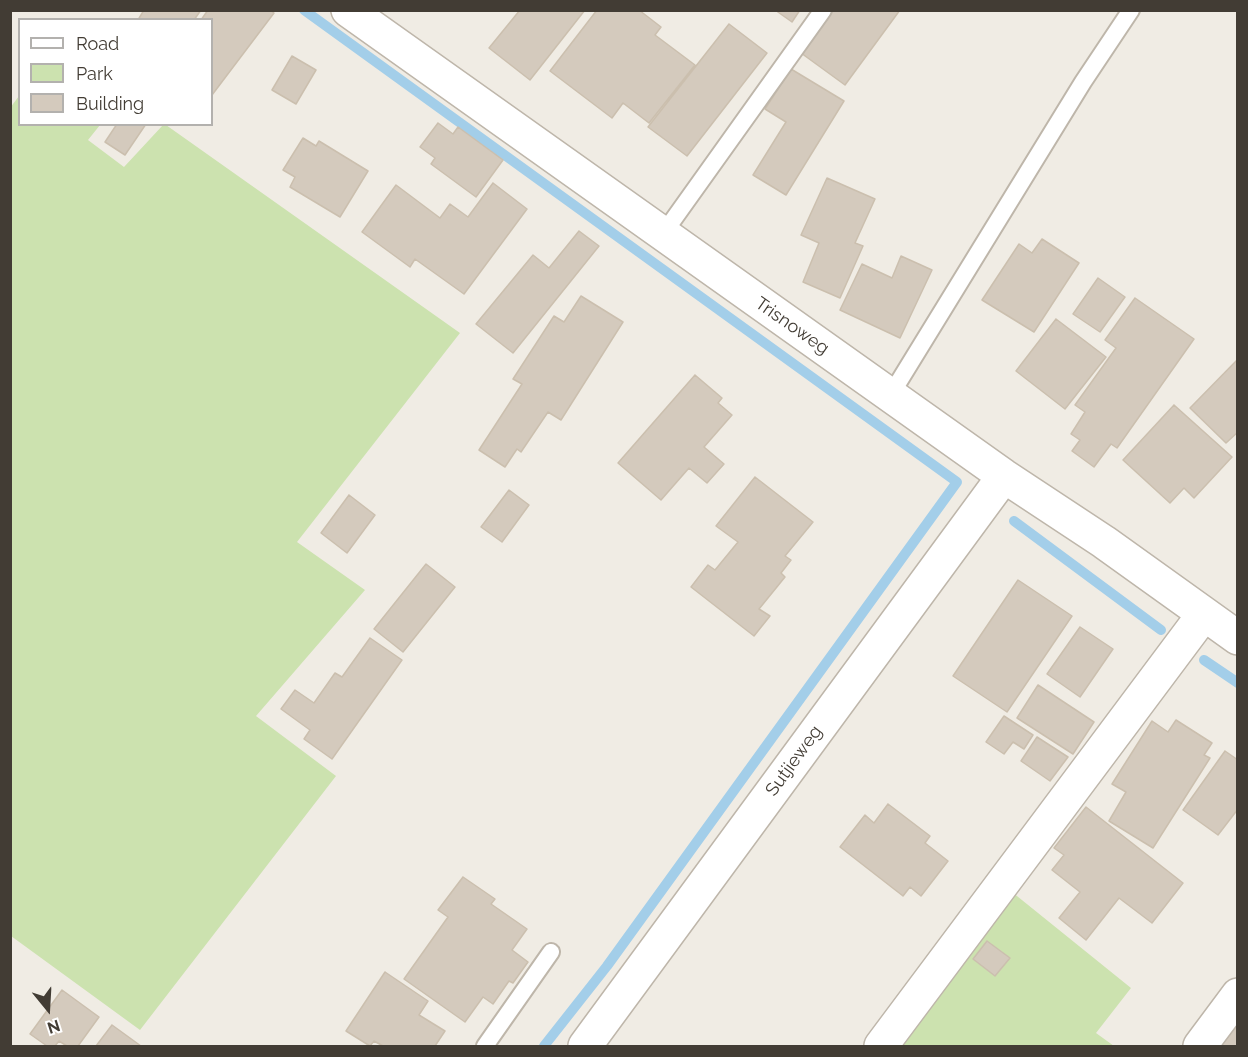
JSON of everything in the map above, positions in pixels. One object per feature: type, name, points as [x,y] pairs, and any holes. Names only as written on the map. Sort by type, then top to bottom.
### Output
[{"type":"street","name":"Trisnoweg","points":[[348,10],[1004,476],[1104,542],[1238,638]]},
{"type":"street","name":"Sutjieweg","points":[[585,1047],[1004,476]]},
{"type":"street","points":[[881,1047],[1204,614]]},
{"type":"street","points":[[1200,1047],[1238,995]]},
{"type":"lane","points":[[663,234],[823,10]]},
{"type":"lane","points":[[891,396],[1083,82],[1131,10]]},
{"type":"lane","points":[[485,1047],[551,952]]},
{"type":"green space","points":[[18,97],[18,126],[99,126],[88,140],[124,167],[162,126],[167,126],[460,333],[297,542],[365,590],[256,716],[336,776],[140,1030],[11,936],[10,108]]},
{"type":"green space","points":[[1012,892],[1131,988],[1096,1033],[1114,1046],[900,1046]]},
{"type":"building","points":[[144,10],[201,10],[195,18],[139,18]]},
{"type":"building","points":[[208,10],[270,10],[274,13],[213,94],[213,18],[202,18]]},
{"type":"building","points":[[520,10],[585,10],[530,80],[489,48]]},
{"type":"building","points":[[597,10],[639,10],[661,27],[655,35],[695,65],[649,123],[623,103],[612,118],[550,71]]},
{"type":"building","points":[[775,10],[800,10],[792,22]]},
{"type":"building","points":[[833,10],[900,10],[845,85],[801,53]]},
{"type":"building","points":[[729,24],[767,53],[687,156],[648,127]]},
{"type":"building","points":[[292,56],[316,70],[296,104],[272,90]]},
{"type":"building","points":[[791,69],[844,101],[786,195],[753,175],[786,122],[765,109]]},
{"type":"building","points":[[438,123],[453,134],[458,127],[503,160],[476,197],[431,164],[435,158],[420,147]]},
{"type":"building","points":[[116,126],[145,126],[125,155],[105,142]]},
{"type":"building","points":[[303,138],[316,146],[319,141],[368,171],[340,217],[290,187],[295,177],[283,170]]},
{"type":"building","points":[[827,178],[875,199],[855,243],[863,246],[840,298],[803,282],[819,243],[801,235]]},
{"type":"building","points":[[493,183],[527,209],[464,294],[415,259],[410,267],[362,232],[396,185],[440,218],[450,204],[468,217]]},
{"type":"building","points":[[579,231],[599,246],[513,353],[476,324],[533,255],[549,268]]},
{"type":"building","points":[[1042,239],[1079,263],[1034,332],[982,300],[1019,244],[1032,253]]},
{"type":"building","points":[[901,256],[932,270],[900,338],[840,310],[862,264],[892,278]]},
{"type":"building","points":[[1098,278],[1125,297],[1100,332],[1073,314]]},
{"type":"building","points":[[581,296],[623,322],[561,420],[548,412],[521,452],[517,449],[505,467],[479,450],[522,384],[513,379],[554,316],[564,322]]},
{"type":"building","points":[[1135,298],[1194,339],[1117,448],[1111,444],[1094,467],[1072,451],[1080,440],[1071,434],[1085,412],[1075,405],[1116,348],[1105,340]]},
{"type":"building","points":[[1056,319],[1106,357],[1065,409],[1016,371]]},
{"type":"building","points":[[1238,359],[1238,432],[1226,443],[1190,408]]},
{"type":"building","points":[[695,375],[722,398],[718,403],[732,415],[704,447],[724,464],[707,483],[689,468],[661,500],[618,463]]},
{"type":"building","points":[[1174,405],[1232,457],[1194,498],[1184,488],[1170,503],[1123,460]]},
{"type":"building","points":[[755,477],[813,522],[785,556],[791,560],[781,573],[785,577],[759,609],[770,616],[754,636],[691,587],[708,565],[715,570],[738,542],[716,526]]},
{"type":"building","points":[[509,490],[529,505],[502,542],[481,527]]},
{"type":"building","points":[[349,495],[375,515],[347,553],[321,533]]},
{"type":"building","points":[[426,564],[455,587],[403,652],[374,629]]},
{"type":"building","points":[[1018,580],[1072,616],[1007,712],[953,676]]},
{"type":"building","points":[[1080,627],[1113,649],[1080,697],[1047,674]]},
{"type":"building","points":[[370,638],[402,660],[332,759],[304,739],[310,730],[281,709],[295,690],[314,703],[335,673],[342,677]]},
{"type":"building","points":[[1038,685],[1094,722],[1073,754],[1017,718]]},
{"type":"building","points":[[1004,716],[1033,735],[1024,749],[1013,742],[1004,754],[986,742]]},
{"type":"building","points":[[1176,720],[1212,743],[1204,755],[1210,758],[1153,848],[1109,821],[1126,792],[1112,784],[1152,721],[1168,732]]},
{"type":"building","points":[[1037,737],[1068,757],[1050,781],[1021,761]]},
{"type":"building","points":[[1225,751],[1238,760],[1238,809],[1218,835],[1183,810]]},
{"type":"building","points":[[888,804],[930,836],[925,843],[948,861],[921,896],[910,887],[903,896],[840,847],[865,815],[874,823]]},
{"type":"building","points":[[1086,807],[1183,883],[1152,923],[1119,898],[1086,940],[1059,918],[1080,892],[1052,870],[1064,855],[1054,848]]},
{"type":"building","points":[[463,877],[495,899],[491,904],[527,929],[512,950],[528,962],[513,983],[509,981],[493,1004],[483,997],[465,1022],[404,979],[448,917],[438,910]]},
{"type":"building","points":[[987,941],[1010,958],[995,976],[973,959]]},
{"type":"building","points":[[385,972],[428,1001],[419,1015],[445,1031],[435,1046],[383,1046],[374,1041],[370,1046],[346,1031]]},
{"type":"building","points":[[62,990],[99,1017],[78,1046],[67,1046],[59,1041],[55,1046],[47,1046],[30,1034]]},
{"type":"building","points":[[1238,1003],[1238,1046],[1206,1046]]},
{"type":"building","points":[[112,1025],[141,1046],[96,1046]]},
{"type":"waterway","points":[[304,10],[957,482],[607,966],[544,1046]]},
{"type":"waterway","points":[[1014,521],[1161,630]]},
{"type":"waterway","points":[[1204,660],[1238,683]]}]
